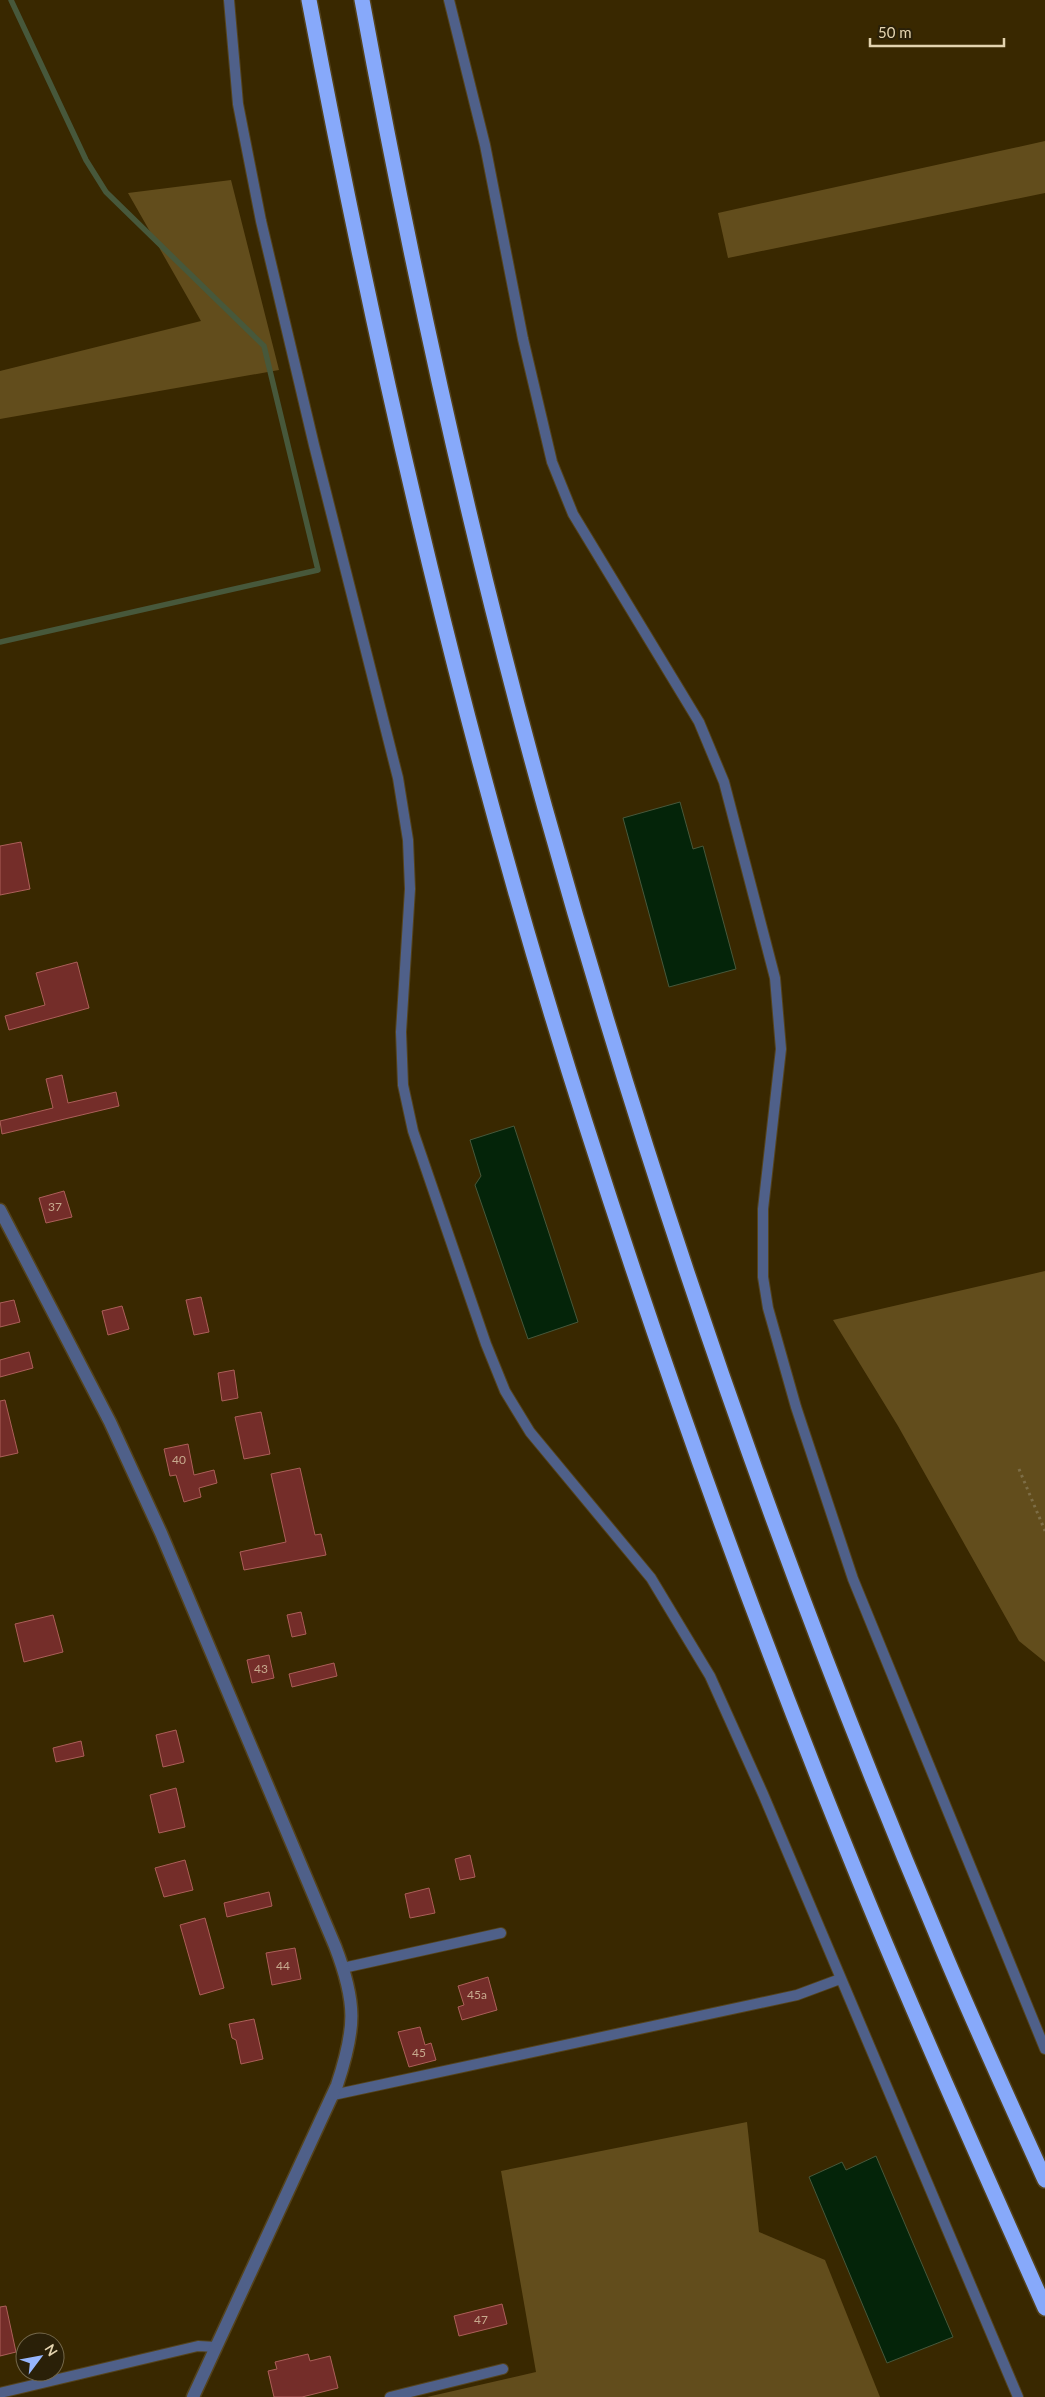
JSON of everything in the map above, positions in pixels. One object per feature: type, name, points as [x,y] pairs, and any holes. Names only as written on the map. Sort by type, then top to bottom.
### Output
[{"type":"highway","points":[[309,0],[373,318],[440,610],[510,873],[584,1122],[692,1442],[791,1709],[887,1947],[1045,2308]]},
{"type":"highway","points":[[362,0],[389,144],[436,368],[472,523],[544,807],[644,1141],[736,1416],[834,1680],[935,1933],[1045,2180]]},
{"type":"street","points":[[0,1210],[110,1422],[162,1533],[343,1968],[351,1999],[353,2024],[348,2051],[333,2095],[193,2397]]},
{"type":"lane","points":[[229,0],[238,104],[261,221],[314,445],[398,778],[408,840],[410,889],[401,1032],[403,1085],[413,1131],[486,1344],[505,1391],[530,1432],[554,1463],[651,1578],[710,1676],[1018,2397]]},
{"type":"lane","points":[[449,0],[485,145],[523,340],[552,462],[573,514],[685,696],[702,730],[724,782],[775,978],[780,1016],[781,1049],[763,1209],[763,1277],[768,1308],[796,1407],[853,1579],[1045,2049]]},
{"type":"lane","points":[[343,1968],[501,1933]]},
{"type":"lane","points":[[333,2095],[797,1995],[840,1979]]},
{"type":"lane","points":[[0,2393],[198,2346],[216,2347]]},
{"type":"lane","points":[[390,2397],[502,2369]]},
{"type":"path","points":[[1018,1468],[1045,1531]]},
{"type":"shaded area","points":[[1045,141],[1045,193],[728,258],[718,213]]},
{"type":"shaded area","points":[[231,180],[279,370],[0,419],[0,371],[201,321],[128,193]]},
{"type":"shaded area","points":[[680,802],[693,849],[703,846],[736,969],[669,987],[623,818]]},
{"type":"shaded area","points":[[514,1126],[578,1322],[528,1339],[475,1185],[481,1176],[470,1140]]},
{"type":"shaded area","points":[[1045,1271],[1045,1662],[1019,1641],[898,1426],[833,1320]]},
{"type":"shaded area","points":[[747,2122],[759,2232],[825,2260],[880,2397],[427,2397],[536,2372],[501,2171]]},
{"type":"shaded area","points":[[876,2156],[953,2337],[887,2363],[809,2177],[842,2162],[846,2170]]},
{"type":"building","points":[[21,842],[30,889],[0,895],[0,846]]},
{"type":"building","points":[[77,962],[89,1008],[9,1030],[5,1016],[45,1005],[36,973]]},
{"type":"building","points":[[62,1075],[68,1103],[116,1092],[119,1106],[2,1134],[0,1121],[53,1108],[46,1079]]},
{"type":"building","points":[[64,1191],[72,1217],[46,1223],[39,1198]]},
{"type":"building","points":[[201,1297],[209,1332],[194,1335],[186,1300]]},
{"type":"building","points":[[14,1300],[20,1322],[0,1327],[0,1303]]},
{"type":"building","points":[[122,1306],[129,1329],[108,1335],[102,1311]]},
{"type":"building","points":[[29,1352],[33,1368],[0,1377],[0,1360]]},
{"type":"building","points":[[234,1370],[238,1398],[222,1401],[218,1373]]},
{"type":"building","points":[[5,1400],[18,1453],[0,1457],[0,1401]]},
{"type":"building","points":[[261,1412],[270,1454],[244,1459],[235,1417]]},
{"type":"building","points":[[188,1444],[194,1475],[214,1470],[217,1483],[199,1488],[201,1497],[184,1502],[176,1475],[170,1476],[164,1449]]},
{"type":"building","points":[[300,1468],[315,1535],[321,1534],[326,1555],[244,1570],[240,1552],[286,1542],[271,1474]]},
{"type":"building","points":[[301,1612],[306,1634],[292,1637],[287,1615]]},
{"type":"building","points":[[53,1615],[63,1652],[24,1662],[15,1624]]},
{"type":"building","points":[[269,1655],[274,1678],[252,1683],[247,1660]]},
{"type":"building","points":[[334,1663],[337,1676],[292,1687],[289,1674]]},
{"type":"building","points":[[176,1730],[184,1762],[163,1767],[156,1735]]},
{"type":"building","points":[[81,1741],[84,1756],[56,1762],[53,1748]]},
{"type":"building","points":[[176,1788],[185,1827],[159,1833],[150,1795]]},
{"type":"building","points":[[470,1855],[475,1877],[460,1880],[455,1859]]},
{"type":"building","points":[[185,1860],[193,1890],[164,1897],[155,1868]]},
{"type":"building","points":[[429,1888],[435,1913],[410,1918],[405,1894]]},
{"type":"building","points":[[269,1892],[272,1906],[227,1917],[224,1903]]},
{"type":"building","points":[[205,1918],[224,1988],[200,1995],[180,1925]]},
{"type":"building","points":[[295,1948],[301,1979],[272,1985],[266,1953]]},
{"type":"building","points":[[488,1977],[497,2010],[462,2020],[458,2007],[464,2005],[458,1986]]},
{"type":"building","points":[[254,2019],[263,2059],[241,2064],[236,2040],[232,2038],[229,2024]]},
{"type":"building","points":[[420,2027],[425,2045],[431,2043],[436,2060],[409,2067],[398,2032]]},
{"type":"building","points":[[502,2304],[507,2324],[459,2336],[454,2316]]},
{"type":"building","points":[[6,2306],[15,2352],[0,2356],[0,2307]]},
{"type":"building","points":[[308,2354],[310,2361],[330,2356],[338,2388],[302,2397],[274,2397],[268,2371],[277,2369],[275,2362]]},
{"type":"waterway","points":[[0,642],[318,570],[264,346],[106,192],[86,160],[11,0]]}]
